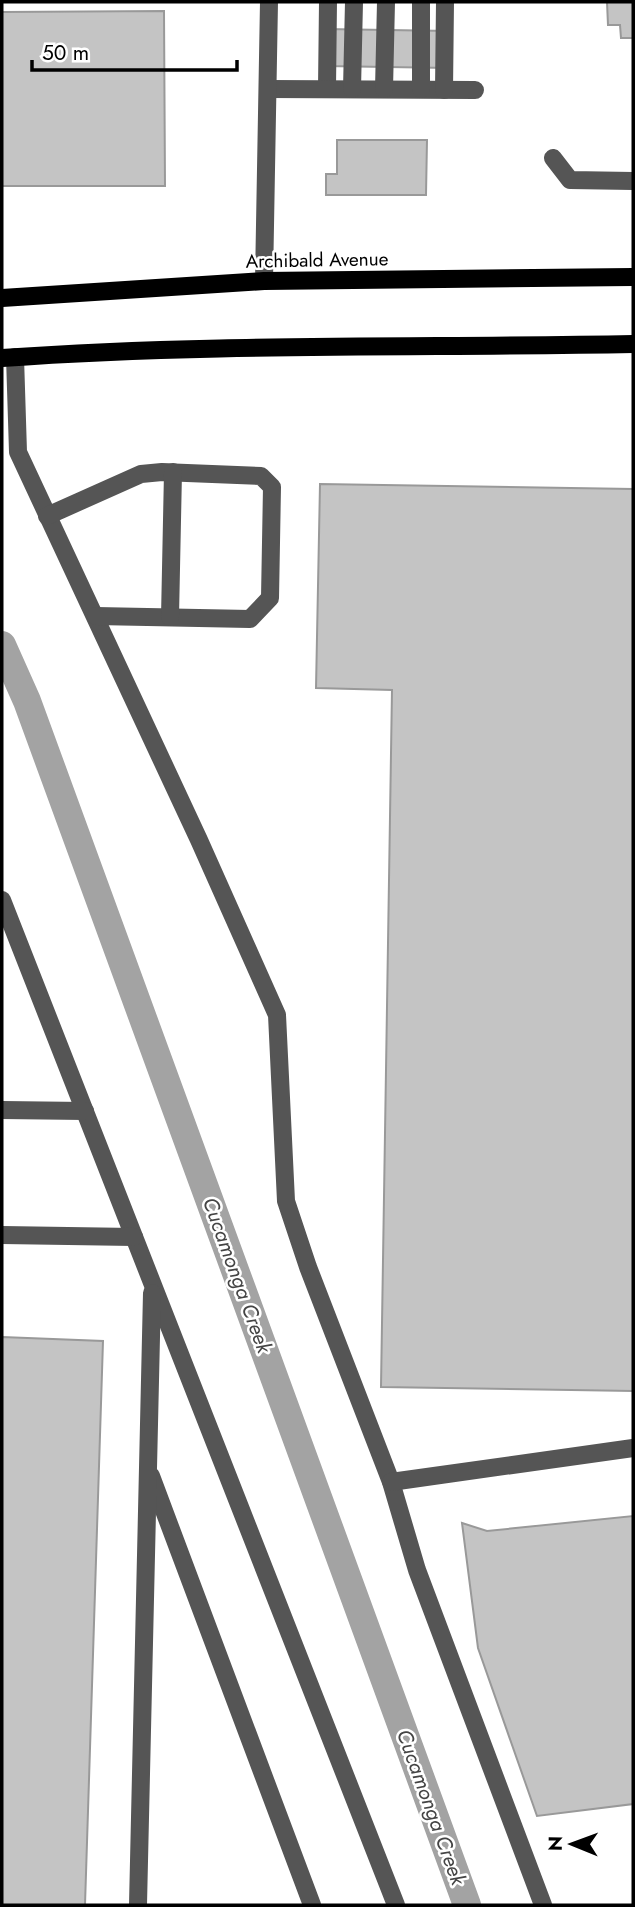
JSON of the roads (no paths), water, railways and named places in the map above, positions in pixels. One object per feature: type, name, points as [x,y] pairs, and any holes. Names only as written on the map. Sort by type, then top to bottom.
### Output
[{"type":"main road","name":"Archibald Avenue","points":[[2,298],[264,281],[633,277]]},
{"type":"main road","points":[[8,358],[250,347],[633,344]]},
{"type":"lane","points":[[264,281],[270,2]]},
{"type":"lane","points":[[327,88],[328,2]]},
{"type":"lane","points":[[352,89],[354,2]]},
{"type":"lane","points":[[384,89],[386,2]]},
{"type":"lane","points":[[421,2],[421,89]]},
{"type":"lane","points":[[444,90],[445,2]]},
{"type":"lane","points":[[269,89],[475,90]]},
{"type":"lane","points":[[553,158],[570,180],[633,181]]},
{"type":"lane","points":[[8,358],[18,453],[96,616],[277,1015],[286,1201],[308,1267],[391,1482],[417,1570],[543,1905]]},
{"type":"lane","points":[[47,516],[141,474],[173,472],[261,476],[272,487],[270,598],[250,619],[96,616]]},
{"type":"lane","points":[[170,617],[173,472]]},
{"type":"lane","points":[[2,900],[396,1905]]},
{"type":"lane","points":[[2,1110],[85,1111]]},
{"type":"lane","points":[[2,1235],[134,1237]]},
{"type":"lane","points":[[138,1905],[152,1283]]},
{"type":"lane","points":[[391,1482],[633,1448]]},
{"type":"lane","points":[[148,1468],[312,1905]]},
{"type":"waterway","name":"Cucamonga Creek","points":[[2,645],[27,701],[467,1905]]}]
